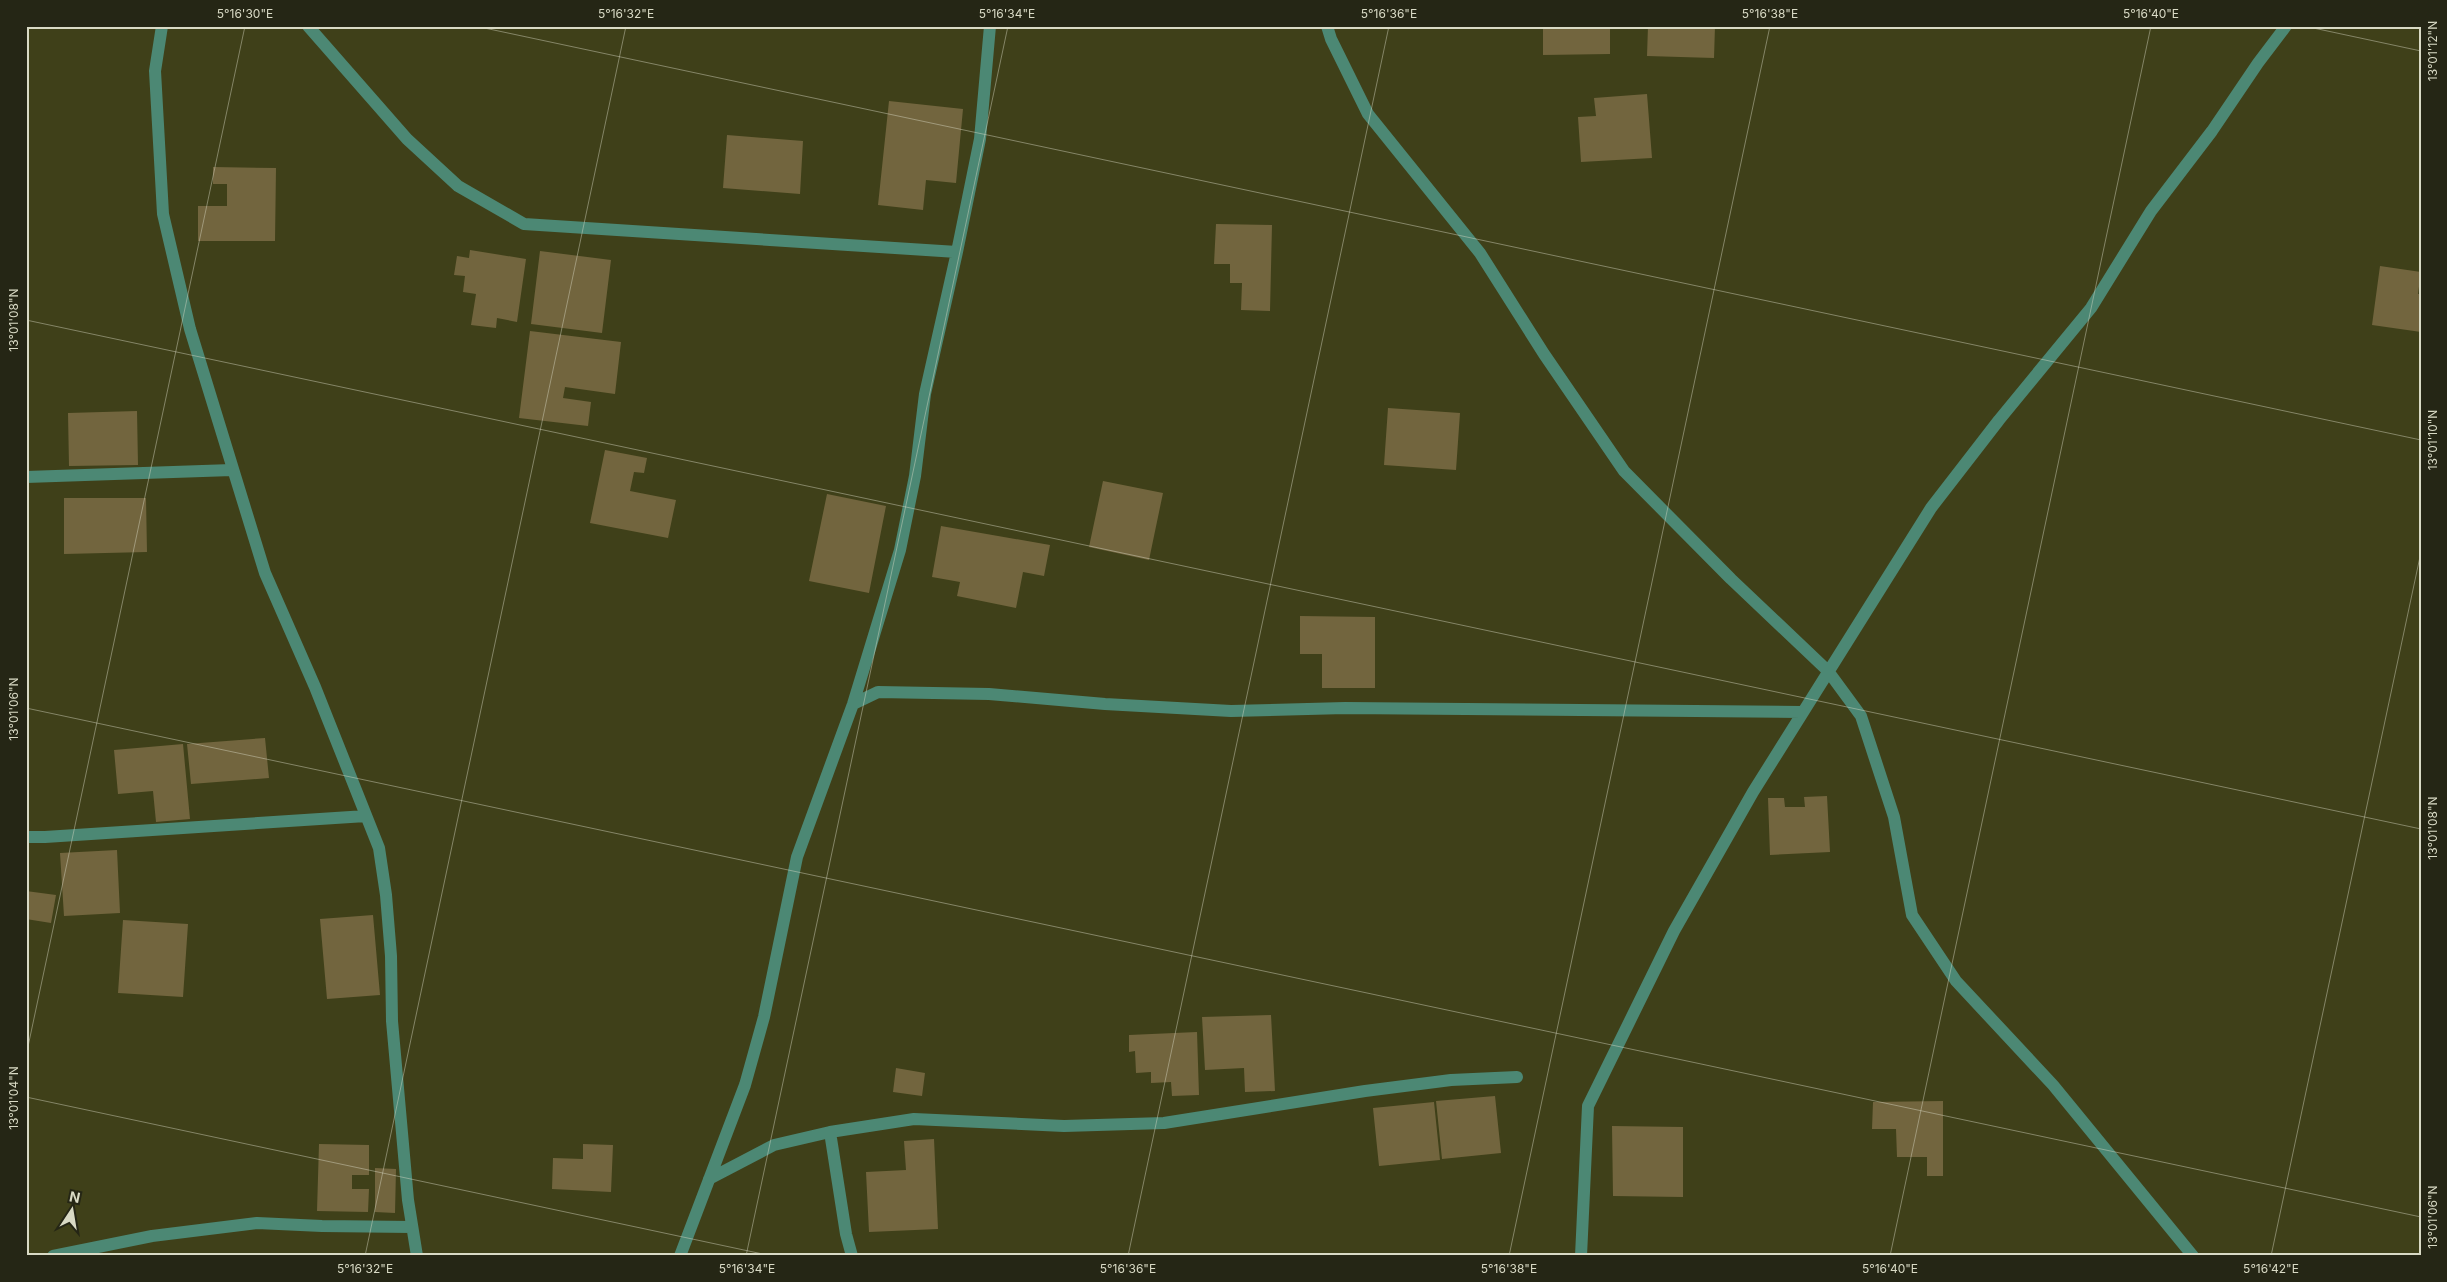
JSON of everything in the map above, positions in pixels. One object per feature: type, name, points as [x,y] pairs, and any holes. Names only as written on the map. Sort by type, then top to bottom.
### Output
[{"type":"street","points":[[162,26],[155,71],[163,214],[190,329],[265,573],[318,696],[379,848],[386,895],[391,956],[392,1021],[412,1227],[417,1256]]},
{"type":"street","points":[[308,26],[407,139],[450,179],[458,186],[524,224],[958,252]]},
{"type":"street","points":[[680,1256],[748,1077],[764,1017],[798,856],[853,704],[900,550],[916,476],[924,394],[958,252],[980,139],[990,26]]},
{"type":"street","points":[[1327,26],[1331,39],[1368,114],[1480,253],[1544,354],[1624,471],[1731,579],[1828,671],[1861,716],[1894,817],[1912,915],[1956,981],[2053,1085],[2193,1256]]},
{"type":"street","points":[[1581,1256],[1588,1106],[1674,931],[1801,712],[1931,508],[1999,420],[2091,308],[2151,211],[2212,131],[2258,63],[2286,26]]},
{"type":"street","points":[[26,477],[232,470]]},
{"type":"street","points":[[853,704],[878,692],[989,694],[1105,704],[1231,711],[1345,708],[1801,712]]},
{"type":"street","points":[[26,837],[366,816]]},
{"type":"street","points":[[709,1179],[774,1145],[830,1132],[914,1119],[1064,1126],[1164,1123],[1245,1108],[1451,1080],[1517,1077]]},
{"type":"street","points":[[830,1132],[846,1234],[852,1256]]},
{"type":"street","points":[[53,1256],[152,1236],[257,1223],[412,1227]]},
{"type":"building","points":[[1543,26],[1610,26],[1610,54],[1543,55]]},
{"type":"building","points":[[1648,26],[1715,26],[1714,58],[1647,56]]},
{"type":"building","points":[[1647,94],[1652,158],[1581,162],[1578,117],[1596,116],[1594,98]]},
{"type":"building","points":[[889,101],[963,109],[956,183],[926,180],[923,210],[878,205]]},
{"type":"building","points":[[727,135],[803,141],[800,194],[723,188]]},
{"type":"building","points":[[213,167],[276,168],[275,241],[198,241],[198,206],[227,206],[227,184],[213,184]]},
{"type":"building","points":[[1216,224],[1272,225],[1270,311],[1241,310],[1242,283],[1230,283],[1230,264],[1214,264]]},
{"type":"building","points":[[470,250],[526,259],[517,322],[497,318],[496,328],[471,325],[476,294],[463,292],[465,276],[454,275],[457,256],[469,258]]},
{"type":"building","points":[[540,251],[611,260],[602,333],[531,324]]},
{"type":"building","points":[[2380,266],[2421,272],[2418,294],[2421,294],[2421,332],[2372,325]]},
{"type":"building","points":[[530,331],[621,342],[615,394],[565,387],[563,398],[591,402],[588,426],[519,418]]},
{"type":"building","points":[[1388,408],[1460,413],[1456,470],[1384,465]]},
{"type":"building","points":[[137,411],[138,465],[69,466],[68,413]]},
{"type":"building","points":[[605,450],[647,458],[644,473],[634,472],[630,491],[676,500],[668,538],[590,523]]},
{"type":"building","points":[[1103,481],[1163,493],[1149,560],[1089,547]]},
{"type":"building","points":[[827,494],[886,506],[869,593],[809,581]]},
{"type":"building","points":[[64,498],[146,498],[147,552],[64,554]]},
{"type":"building","points":[[941,526],[1050,545],[1044,576],[1023,572],[1016,608],[957,596],[960,582],[932,577]]},
{"type":"building","points":[[1300,616],[1375,617],[1375,688],[1322,688],[1322,654],[1300,654]]},
{"type":"building","points":[[265,738],[269,778],[191,784],[187,744]]},
{"type":"building","points":[[183,744],[190,819],[156,822],[153,791],[118,794],[114,750]]},
{"type":"building","points":[[1827,796],[1830,852],[1770,855],[1768,798],[1784,798],[1785,807],[1805,807],[1804,797]]},
{"type":"building","points":[[117,850],[120,913],[64,916],[60,853]]},
{"type":"building","points":[[26,891],[56,895],[51,923],[26,919]]},
{"type":"building","points":[[373,915],[380,995],[327,999],[320,919]]},
{"type":"building","points":[[123,920],[188,924],[183,997],[118,993]]},
{"type":"building","points":[[1271,1015],[1275,1091],[1245,1092],[1244,1068],[1205,1070],[1202,1017]]},
{"type":"building","points":[[1197,1032],[1199,1095],[1172,1096],[1171,1082],[1151,1083],[1151,1072],[1136,1073],[1135,1051],[1129,1052],[1129,1035]]},
{"type":"building","points":[[896,1068],[925,1073],[922,1096],[893,1092]]},
{"type":"building","points":[[1495,1096],[1501,1153],[1442,1159],[1436,1101]]},
{"type":"building","points":[[1943,1101],[1943,1176],[1927,1176],[1927,1157],[1897,1157],[1896,1129],[1872,1129],[1873,1102]]},
{"type":"building","points":[[1434,1102],[1440,1160],[1379,1166],[1373,1108]]},
{"type":"building","points":[[1612,1126],[1683,1127],[1683,1197],[1613,1196]]},
{"type":"building","points":[[934,1139],[938,1229],[869,1232],[866,1172],[906,1170],[904,1141]]},
{"type":"building","points":[[319,1144],[369,1145],[369,1175],[352,1175],[352,1189],[369,1189],[368,1212],[317,1211]]},
{"type":"building","points":[[583,1144],[613,1145],[611,1192],[552,1189],[553,1158],[583,1159]]},
{"type":"building","points":[[375,1168],[396,1169],[395,1213],[375,1212]]}]
